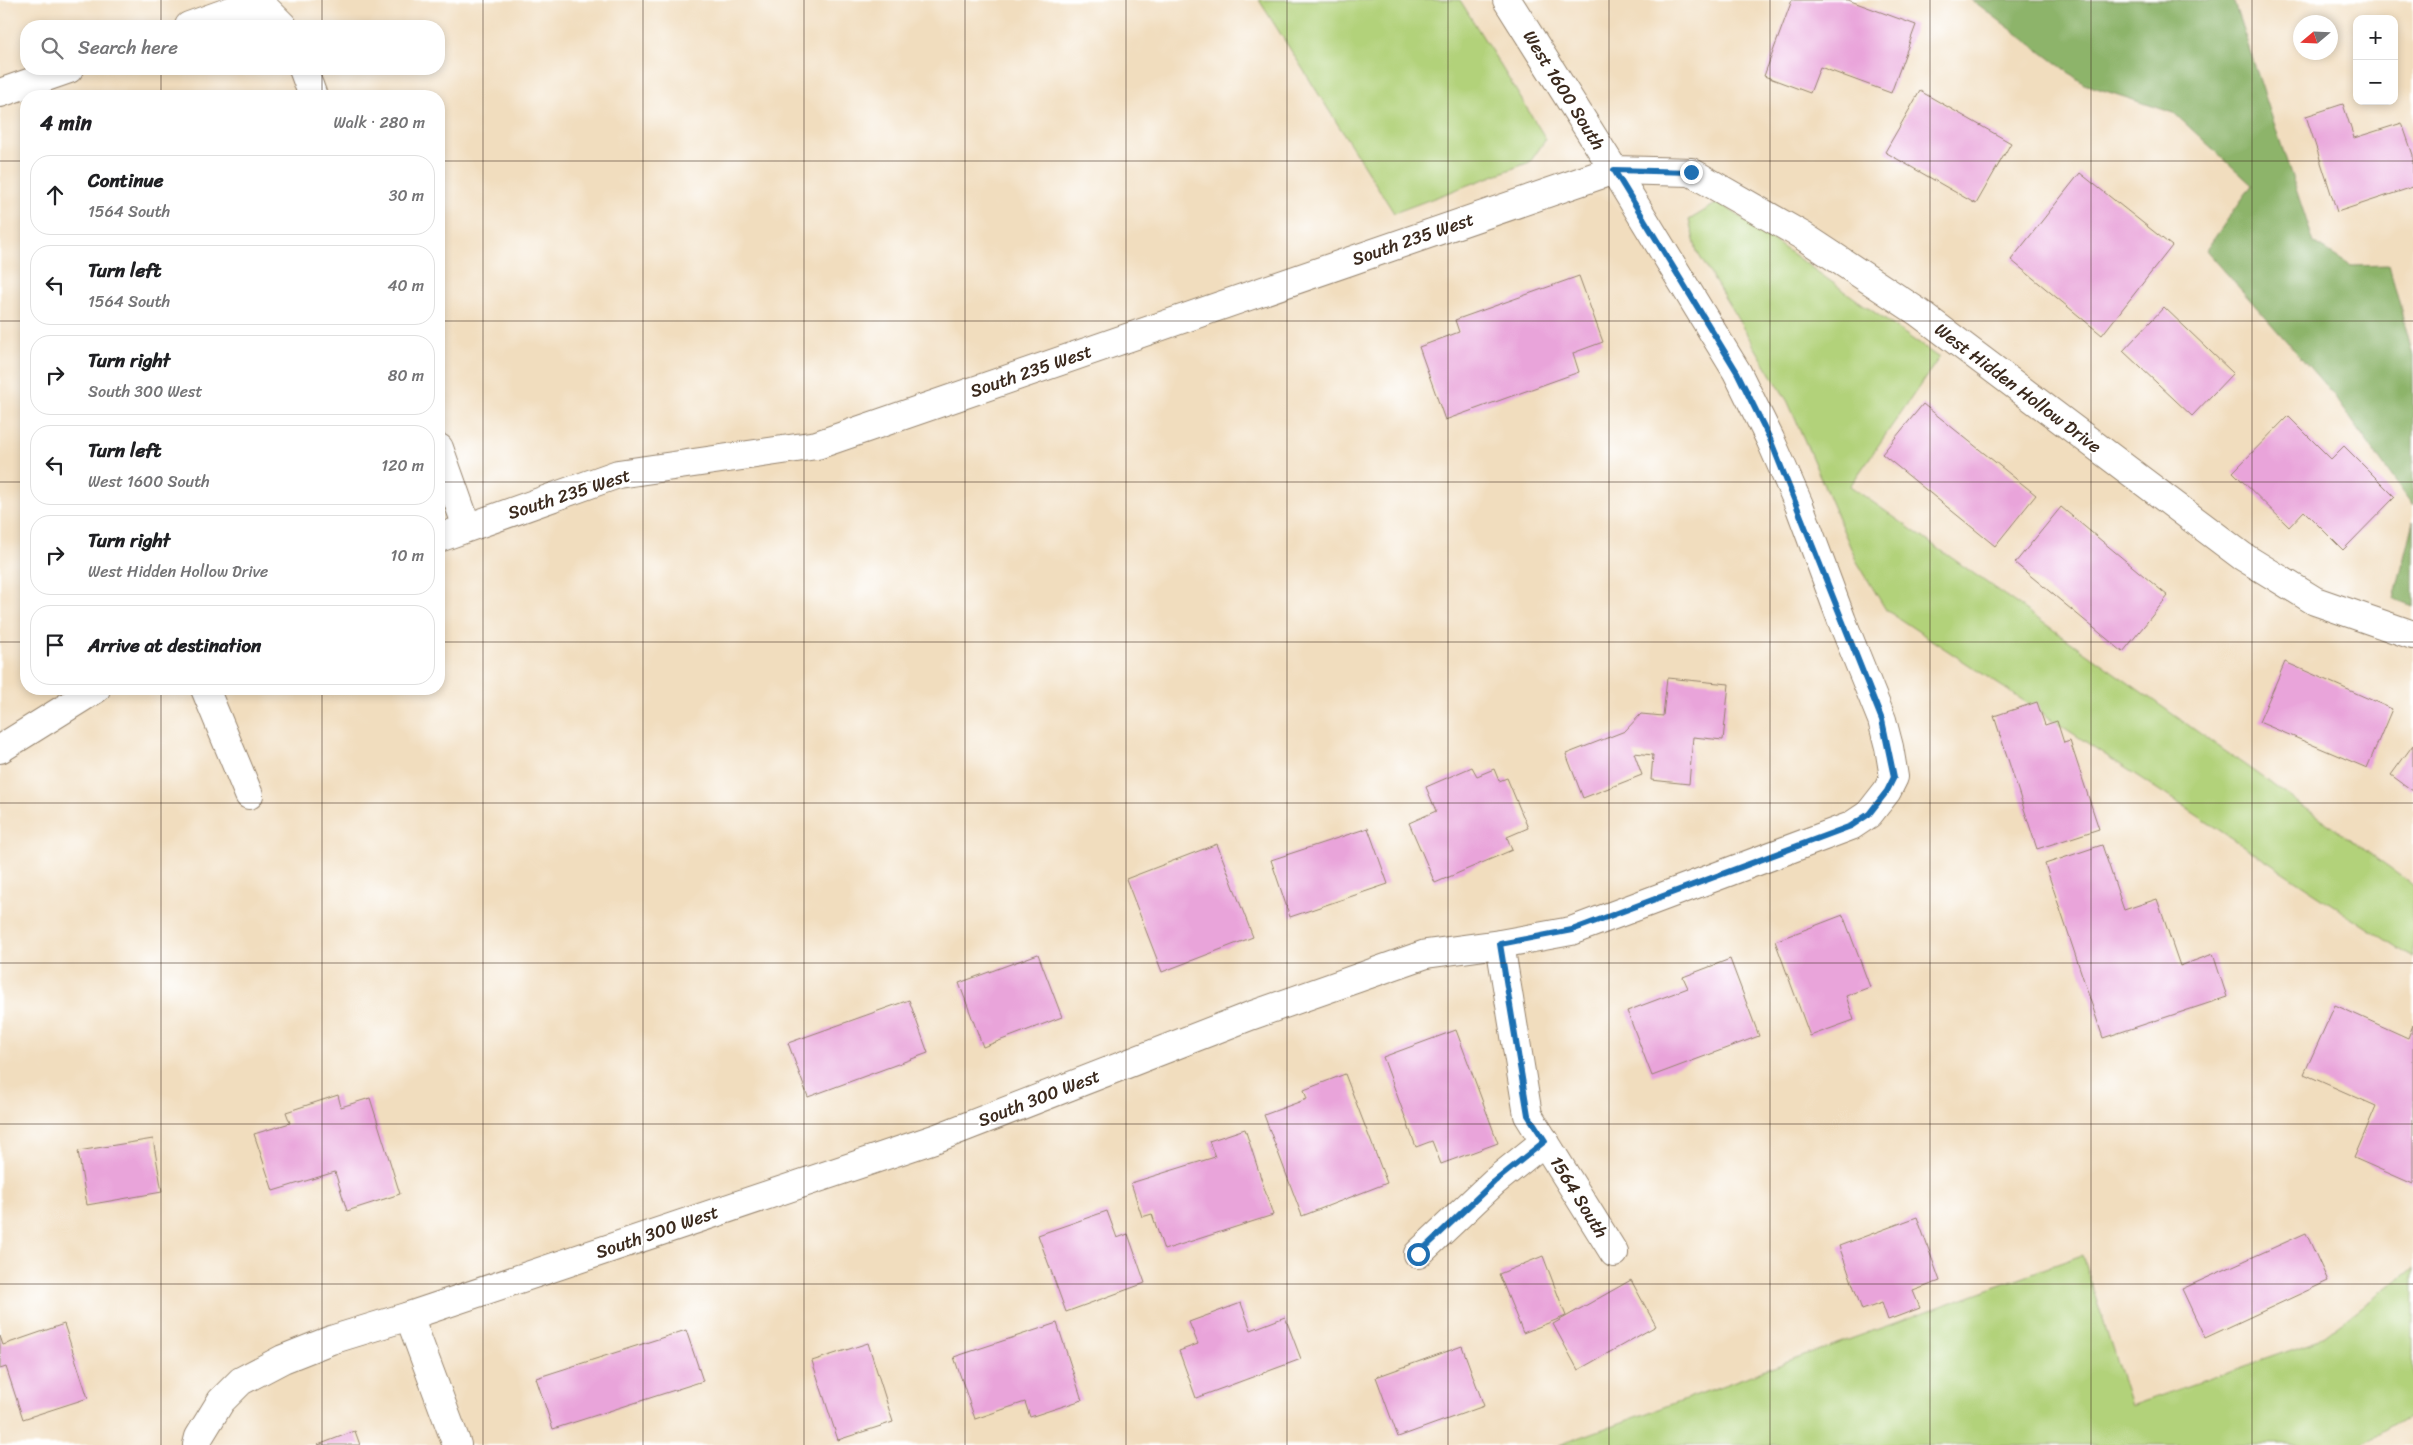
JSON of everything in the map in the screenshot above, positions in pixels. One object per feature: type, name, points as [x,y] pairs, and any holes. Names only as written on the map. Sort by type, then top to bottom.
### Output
[{"type":"street","name":"West 1600 South","points":[[1507,0],[1614,170],[1737,372],[1770,439],[1882,720],[1894,777]]},
{"type":"street","points":[[207,20],[236,10],[264,7],[277,20]]},
{"type":"street","points":[[0,93],[52,75]]},
{"type":"street","points":[[305,75],[311,90]]},
{"type":"street","name":"South 235 West","points":[[445,536],[618,474],[817,445],[1614,170]]},
{"type":"street","name":"West Hidden Hollow Drive","points":[[1614,170],[1691,172],[1803,236],[1918,312],[2242,556],[2315,601],[2413,635]]},
{"type":"street","points":[[445,465],[467,527]]},
{"type":"street","points":[[0,748],[86,695]]},
{"type":"street","points":[[207,695],[249,795]]},
{"type":"street","name":"South 300 West","points":[[197,1445],[199,1437],[221,1400],[241,1381],[283,1359],[331,1340],[409,1316],[937,1138],[1250,1016],[1426,954],[1500,944],[1572,930],[1851,826],[1869,814],[1887,791],[1894,777]]},
{"type":"street","name":"1564 South","points":[[1500,944],[1528,1115],[1614,1253]]},
{"type":"street","name":"1564 South","points":[[1418,1254],[1494,1182],[1545,1141]]},
{"type":"street","points":[[409,1316],[457,1445]]},
{"type":"green space","points":[[1259,0],[1460,0],[1546,139],[1530,162],[1394,213]]},
{"type":"green space","points":[[1972,0],[2233,0],[2314,243],[2351,266],[2389,265],[2413,356],[2413,506],[2333,394],[2206,250],[2252,185],[2174,113],[2084,84]]},
{"type":"green space","points":[[1719,202],[1939,358],[1850,486],[2413,884],[2413,958],[1886,610],[1856,560],[1788,402],[1697,252],[1689,220]]},
{"type":"green space","points":[[2413,521],[2413,606],[2394,599]]},
{"type":"green space","points":[[2082,1255],[2131,1406],[2317,1341],[2413,1268],[2413,1414],[2360,1445],[1559,1445]]},
{"type":"building","points":[[1792,0],[1848,0],[1916,25],[1891,93],[1820,67],[1810,93],[1764,76]]},
{"type":"building","points":[[1920,91],[2011,143],[1976,204],[1885,152]]},
{"type":"building","points":[[2343,104],[2354,138],[2402,123],[2413,155],[2413,187],[2337,212],[2306,116]]},
{"type":"building","points":[[2080,173],[2172,246],[2102,335],[2011,260]]},
{"type":"building","points":[[1579,276],[1603,342],[1573,353],[1579,372],[1445,420],[1419,347],[1459,332],[1455,320]]},
{"type":"building","points":[[2164,307],[2233,373],[2192,416],[2123,351]]},
{"type":"building","points":[[1923,404],[2036,495],[1995,546],[1882,454]]},
{"type":"building","points":[[2288,416],[2331,459],[2344,446],[2395,497],[2343,550],[2304,511],[2289,527],[2233,472]]},
{"type":"building","points":[[2061,507],[2168,596],[2123,652],[2015,563]]},
{"type":"building","points":[[2285,662],[2392,709],[2367,768],[2259,722]]},
{"type":"building","points":[[1667,678],[1729,684],[1723,740],[1693,737],[1689,784],[1651,780],[1653,755],[1634,753],[1642,775],[1583,798],[1566,754],[1625,731],[1641,714],[1663,716]]},
{"type":"building","points":[[2037,702],[2045,725],[2057,721],[2064,743],[2070,741],[2099,829],[2037,849],[1994,716]]},
{"type":"building","points":[[2413,745],[2413,791],[2391,775]]},
{"type":"building","points":[[1472,767],[1477,776],[1494,769],[1499,781],[1507,778],[1528,828],[1507,837],[1512,850],[1435,883],[1409,823],[1436,811],[1426,787]]},
{"type":"building","points":[[1368,828],[1388,884],[1290,917],[1271,860]]},
{"type":"building","points":[[1217,844],[1253,937],[1162,972],[1126,879]]},
{"type":"building","points":[[2102,845],[2124,910],[2157,899],[2180,966],[2213,954],[2227,997],[2103,1038],[2045,864]]},
{"type":"building","points":[[1843,915],[1870,987],[1846,996],[1854,1020],[1810,1036],[1775,941]]},
{"type":"building","points":[[1038,954],[1062,1017],[983,1047],[959,983]]},
{"type":"building","points":[[1730,959],[1759,1036],[1652,1076],[1627,1011],[1688,988],[1683,977]]},
{"type":"building","points":[[909,1000],[928,1053],[808,1097],[788,1043]]},
{"type":"building","points":[[2335,1005],[2408,1038],[2413,1025],[2413,1184],[2354,1158],[2376,1106],[2304,1074]]},
{"type":"building","points":[[1456,1030],[1498,1143],[1441,1164],[1432,1141],[1416,1147],[1383,1057]]},
{"type":"building","points":[[1345,1074],[1387,1183],[1302,1216],[1264,1115],[1307,1099],[1304,1090]]},
{"type":"building","points":[[338,1095],[341,1107],[370,1098],[400,1194],[347,1211],[335,1172],[273,1191],[254,1134],[290,1123],[286,1112]]},
{"type":"building","points":[[1245,1129],[1273,1215],[1164,1250],[1152,1214],[1142,1217],[1131,1183],[1215,1157],[1209,1141]]},
{"type":"building","points":[[153,1139],[162,1192],[87,1205],[78,1151]]},
{"type":"building","points":[[1107,1211],[1117,1238],[1128,1234],[1145,1283],[1066,1312],[1038,1235]]},
{"type":"building","points":[[1917,1217],[1940,1281],[1913,1291],[1920,1308],[1888,1320],[1882,1303],[1862,1310],[1839,1246]]},
{"type":"building","points":[[2306,1233],[2328,1281],[2205,1338],[2182,1289]]},
{"type":"building","points":[[1543,1256],[1566,1316],[1523,1333],[1499,1274]]},
{"type":"building","points":[[1631,1280],[1656,1326],[1578,1370],[1553,1324]]},
{"type":"building","points":[[1241,1303],[1251,1330],[1285,1317],[1301,1359],[1196,1398],[1179,1351],[1198,1344],[1189,1322]]},
{"type":"building","points":[[1057,1323],[1082,1400],[1030,1417],[1025,1402],[975,1419],[954,1357]]},
{"type":"building","points":[[64,1324],[88,1398],[23,1419],[6,1367],[0,1369],[0,1336],[3,1345]]},
{"type":"building","points":[[686,1330],[703,1381],[553,1429],[536,1378]]},
{"type":"building","points":[[868,1343],[893,1422],[838,1440],[812,1361]]},
{"type":"building","points":[[1462,1346],[1484,1406],[1398,1437],[1376,1377]]},
{"type":"building","points":[[355,1431],[360,1445],[318,1445]]},
{"type":"route","points":[[1418,1254],[1494,1182],[1545,1141],[1528,1115],[1500,944],[1572,930],[1851,826],[1869,814],[1887,791],[1894,777],[1882,720],[1798,505],[1770,439],[1737,372],[1614,170],[1691,172]]}]
